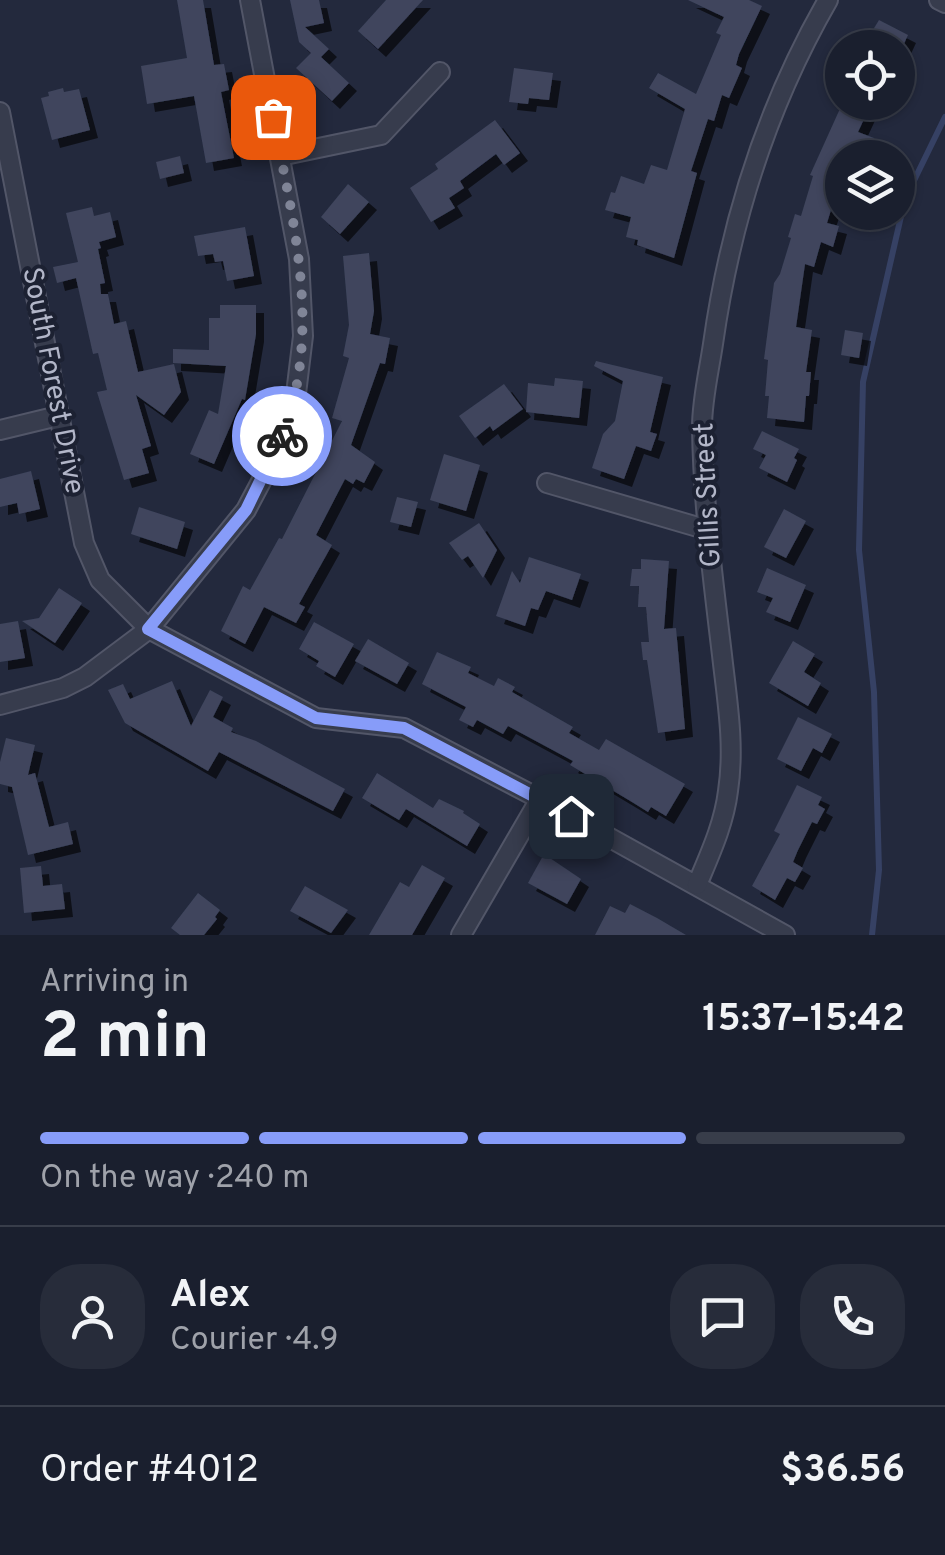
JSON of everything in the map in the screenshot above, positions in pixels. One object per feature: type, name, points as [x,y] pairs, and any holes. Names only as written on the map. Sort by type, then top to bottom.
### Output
[{"type":"street","points":[[0,705],[86,678],[148,629],[246,510],[273,458],[295,402],[303,336],[300,259],[250,0]]},
{"type":"street","name":"Gillis Street","points":[[697,885],[720,827],[732,749],[708,530],[702,422],[724,272],[771,120],[809,33],[828,0]]},
{"type":"street","points":[[280,156],[381,136],[440,72]]},
{"type":"street","name":"South Forest Drive","points":[[0,112],[4,161],[84,544],[100,580],[148,629],[316,718],[404,728],[785,935]]},
{"type":"street","points":[[0,430],[58,416]]},
{"type":"street","points":[[547,484],[708,530]]},
{"type":"street","points":[[461,935],[540,799]]},
{"type":"building","points":[[177,0],[203,0],[214,65],[224,64],[229,90],[221,92],[234,158],[206,163],[194,96],[147,104],[141,66],[187,58]]},
{"type":"building","points":[[290,0],[319,0],[324,23],[305,27],[329,49],[321,57],[349,83],[332,101],[296,68],[311,53],[299,42]]},
{"type":"building","points":[[386,0],[423,0],[378,49],[358,31]]},
{"type":"building","points":[[688,0],[749,0],[762,6],[739,54],[736,65],[742,68],[729,98],[722,95],[714,121],[708,119],[691,171],[697,173],[674,258],[637,245],[638,240],[626,237],[631,217],[605,210],[621,176],[644,184],[651,165],[667,170],[685,109],[649,88],[658,73],[696,94],[721,35],[716,33],[724,17]]},
{"type":"building","points":[[879,20],[898,30],[873,30]]},
{"type":"building","points":[[514,68],[553,73],[549,100],[509,102]]},
{"type":"building","points":[[63,88],[64,92],[79,89],[90,130],[52,140],[41,98]]},
{"type":"building","points":[[495,120],[520,153],[504,165],[496,154],[460,181],[464,188],[449,198],[455,208],[431,222],[410,188],[438,169],[435,164]]},
{"type":"building","points":[[835,120],[864,120],[858,132],[874,138],[873,140],[826,140]]},
{"type":"building","points":[[825,142],[825,230],[838,230],[833,247],[821,242],[814,267],[805,264],[796,327],[812,330],[804,422],[767,418],[768,360],[764,359],[774,283],[791,238],[788,237],[795,214],[801,216],[813,176],[810,175]]},
{"type":"building","points":[[180,156],[184,173],[160,179],[156,162]]},
{"type":"building","points":[[348,184],[369,202],[340,234],[321,217]]},
{"type":"building","points":[[92,207],[94,216],[110,212],[116,237],[99,242],[98,249],[105,283],[100,284],[101,294],[108,294],[114,324],[126,321],[138,372],[174,364],[181,392],[164,415],[136,395],[151,446],[142,449],[149,473],[124,480],[97,392],[107,390],[98,353],[93,354],[76,278],[57,283],[53,267],[78,262],[66,213]]},
{"type":"building","points":[[245,227],[254,276],[227,281],[223,261],[215,262],[213,254],[198,256],[194,236]]},
{"type":"building","points":[[369,253],[374,311],[370,334],[390,338],[385,364],[380,363],[351,445],[375,462],[364,483],[356,479],[353,484],[345,479],[316,535],[332,545],[299,604],[305,607],[296,623],[264,607],[245,644],[221,631],[243,586],[250,590],[279,538],[282,539],[342,421],[332,418],[349,358],[343,356],[349,325],[343,256]]},
{"type":"building","points":[[220,305],[256,305],[256,334],[245,400],[242,399],[214,464],[190,454],[209,410],[218,414],[226,366],[173,363],[173,349],[209,350],[209,318],[220,318]]},
{"type":"building","points":[[845,330],[863,333],[859,358],[841,355]]},
{"type":"building","points":[[596,361],[663,377],[650,432],[657,434],[651,451],[636,446],[624,479],[592,468],[603,434],[615,421],[623,381],[594,366]]},
{"type":"building","points":[[555,378],[583,381],[579,418],[526,412],[528,383],[554,386]]},
{"type":"building","points":[[504,384],[523,409],[493,431],[490,426],[475,438],[459,416]]},
{"type":"building","points":[[762,431],[799,449],[787,482],[759,468],[766,455],[753,449]]},
{"type":"building","points":[[444,454],[480,465],[466,511],[430,500]]},
{"type":"building","points":[[31,471],[40,509],[19,514],[17,503],[0,507],[0,479]]},
{"type":"building","points":[[397,497],[418,502],[411,527],[390,522]]},
{"type":"building","points":[[139,507],[185,522],[177,549],[131,534]]},
{"type":"building","points":[[784,509],[806,521],[786,558],[764,547]]},
{"type":"building","points":[[479,523],[497,550],[483,578],[468,556],[462,560],[449,543]]},
{"type":"building","points":[[529,557],[581,574],[572,600],[546,591],[538,610],[531,608],[525,626],[496,616],[512,571],[520,583]]},
{"type":"building","points":[[641,559],[669,561],[664,629],[676,628],[685,729],[658,733],[641,642],[649,642],[646,607],[638,607],[639,586],[630,586],[632,569],[641,569]]},
{"type":"building","points":[[767,568],[806,585],[790,622],[766,612],[773,598],[757,592]]},
{"type":"building","points":[[59,588],[82,603],[55,643],[22,621],[39,618]]},
{"type":"building","points":[[18,621],[25,658],[0,662],[0,624]]},
{"type":"building","points":[[314,622],[354,644],[335,677],[299,649]]},
{"type":"building","points":[[368,639],[409,663],[397,684],[355,661]]},
{"type":"building","points":[[793,641],[815,654],[804,672],[821,683],[808,706],[769,683]]},
{"type":"building","points":[[437,652],[471,667],[468,673],[494,686],[498,678],[515,687],[512,692],[573,727],[569,733],[599,750],[606,739],[685,784],[666,816],[651,807],[648,812],[570,765],[573,761],[508,726],[503,734],[477,720],[473,727],[459,720],[466,707],[422,684]]},
{"type":"building","points":[[172,681],[191,726],[210,690],[223,697],[213,717],[233,728],[231,732],[256,741],[345,789],[333,811],[219,752],[208,771],[125,723],[108,690],[123,684],[130,699]]},
{"type":"building","points":[[798,717],[832,734],[822,753],[813,748],[801,771],[777,759]]},
{"type":"building","points":[[6,738],[35,745],[28,775],[35,773],[49,827],[68,822],[73,844],[28,855],[12,787],[0,784]]},
{"type":"building","points":[[377,773],[433,808],[439,799],[464,811],[480,824],[467,846],[406,809],[399,820],[362,798]]},
{"type":"building","points":[[797,785],[822,797],[818,805],[825,809],[817,824],[812,822],[793,862],[803,868],[795,882],[787,878],[775,900],[752,886],[780,834],[774,831]]},
{"type":"building","points":[[544,854],[581,879],[567,904],[528,883]]},
{"type":"building","points":[[422,865],[445,878],[412,935],[369,935],[400,882],[409,887]]},
{"type":"building","points":[[41,866],[43,886],[62,884],[65,909],[24,913],[20,868]]},
{"type":"building","points":[[305,886],[348,910],[331,933],[290,911]]},
{"type":"building","points":[[198,893],[220,910],[217,919],[204,935],[180,935],[171,928]]},
{"type":"building","points":[[630,904],[686,935],[595,935],[610,906],[625,913]]},
{"type":"waterway","points":[[872,935],[879,870],[874,692],[859,550],[863,382],[905,199],[945,117]]},
{"type":"way so far","points":[[273,117],[300,259],[303,336],[295,402],[282,436]]},
{"type":"route","points":[[282,436],[246,510],[148,629],[316,718],[404,728],[571,816]]}]
